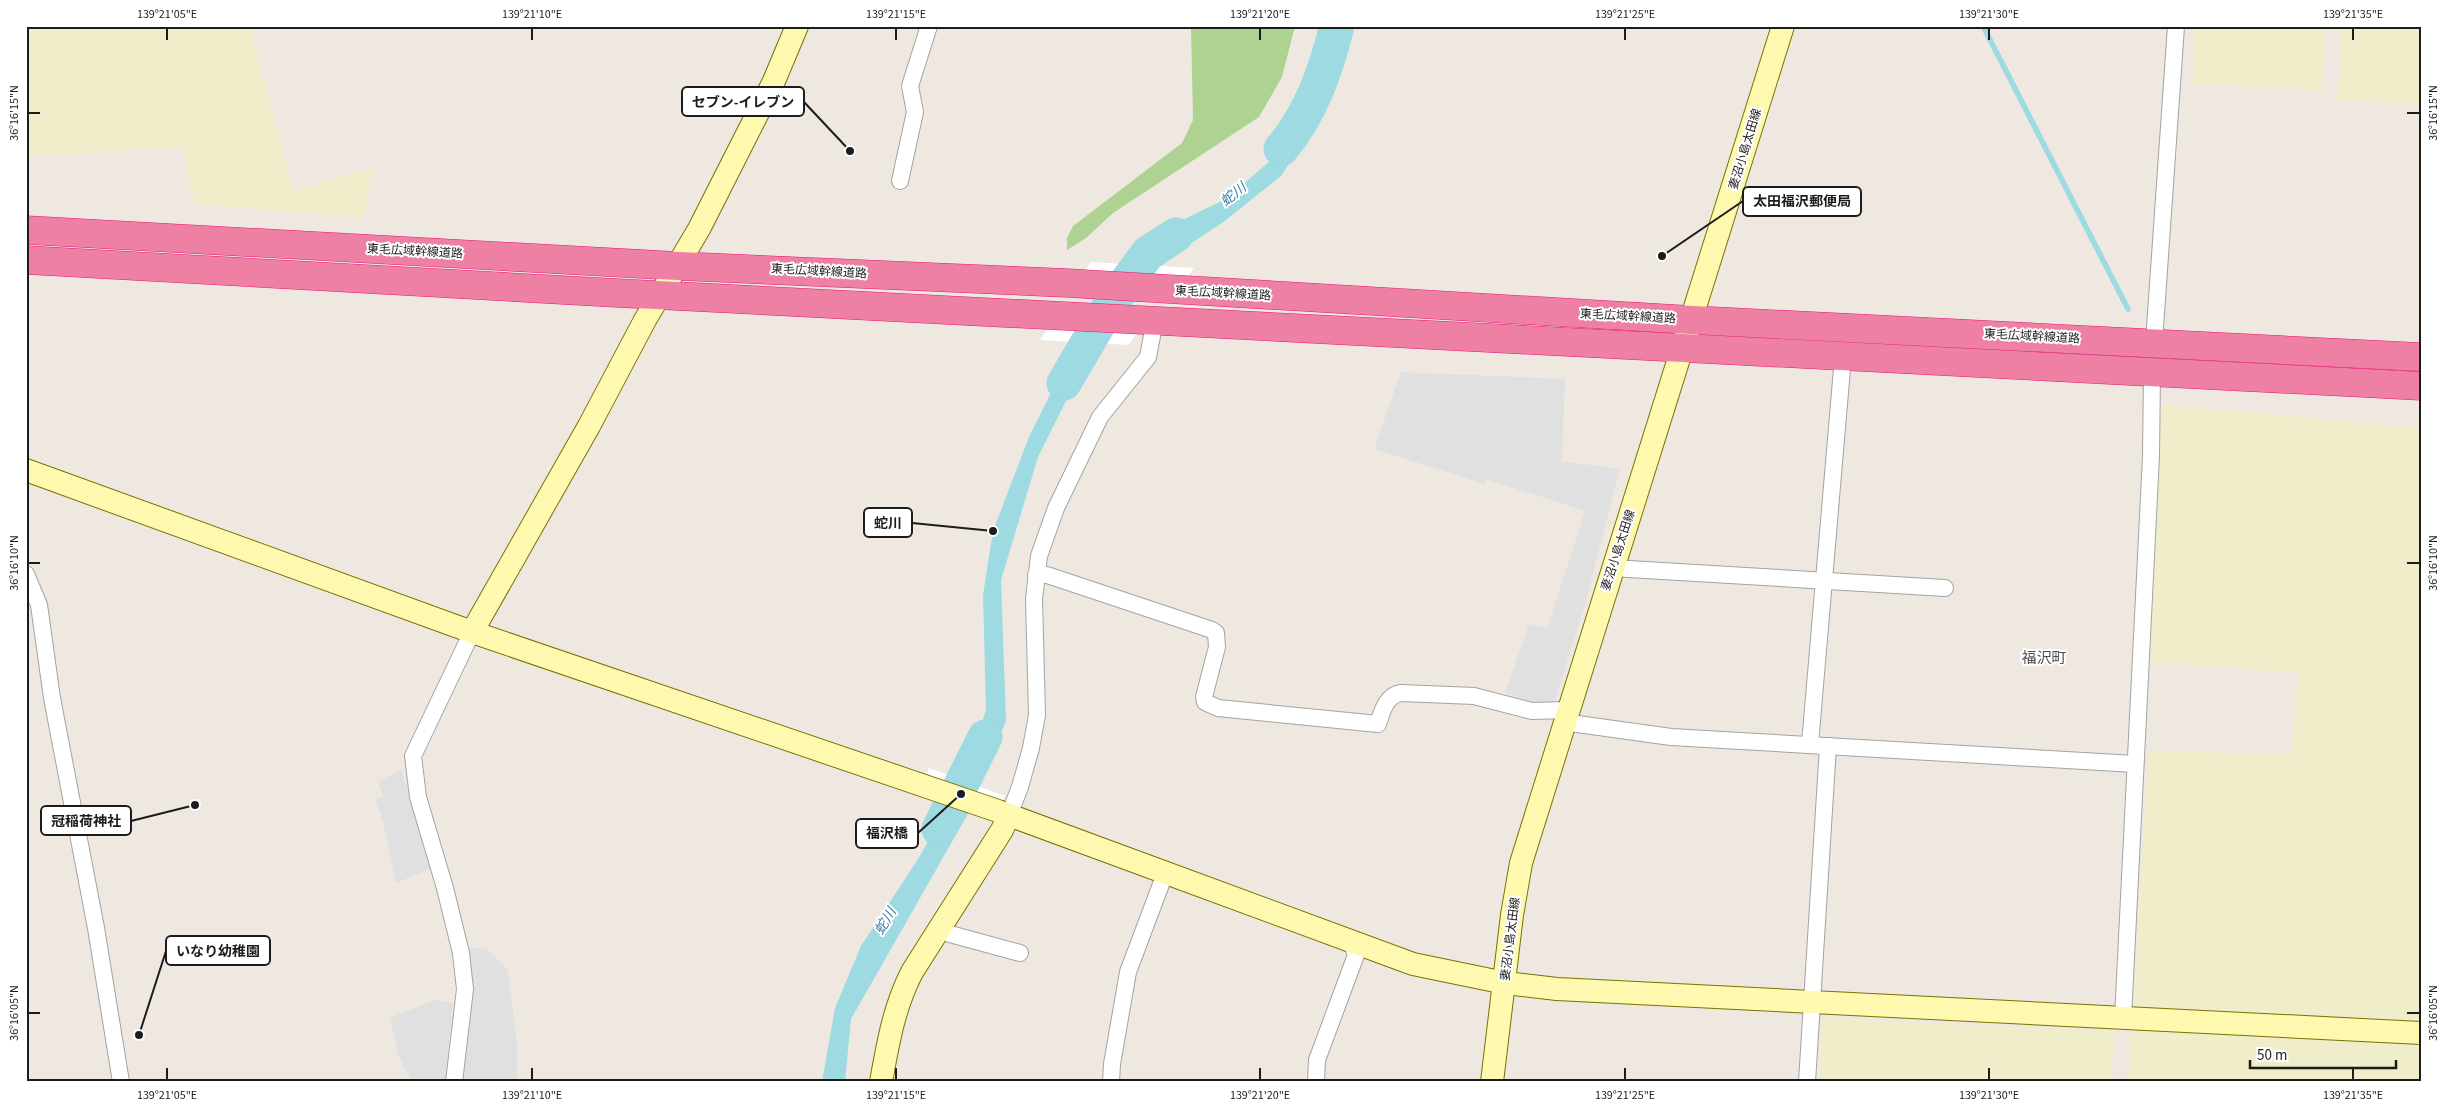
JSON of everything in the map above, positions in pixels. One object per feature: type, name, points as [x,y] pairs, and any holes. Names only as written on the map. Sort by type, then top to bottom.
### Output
[{"type":"highway","name":"東毛広域幹線道路","points":[[26,230],[678,266],[1076,284],[1692,320],[2421,357]]},
{"type":"highway","points":[[26,260],[2421,386]]},
{"type":"street","points":[[454,1082],[465,989],[461,953],[445,888],[418,797],[413,756],[472,632],[678,266],[774,81],[797,26]]},
{"type":"street","points":[[900,181],[914,112],[910,86],[929,26]]},
{"type":"street","name":"妻沼小島太田線","points":[[1492,1082],[1512,915],[1521,863],[1565,716],[1692,320],[1783,26]]},
{"type":"street","points":[[2154,342],[2176,26]]},
{"type":"street","points":[[881,1082],[898,1003],[912,972],[1002,830],[1004,813],[1025,771],[1036,715],[1036,575],[1039,556],[1056,508],[1078,458],[1100,417],[1148,357],[1151,320]]},
{"type":"street","points":[[1810,744],[1843,357]]},
{"type":"street","points":[[2123,1018],[2151,456],[2152,372]]},
{"type":"street","points":[[26,470],[472,632],[1004,813],[1166,871],[1413,964],[1505,983],[1557,989],[2421,1033]]},
{"type":"street","points":[[1612,568],[1946,588]]},
{"type":"street","points":[[26,574],[39,606],[52,698],[96,928],[121,1082]]},
{"type":"street","points":[[1036,575],[1047,575],[1212,630],[1216,633],[1217,647],[1204,697],[1206,702],[1218,708],[1378,724],[1389,699],[1394,694],[1474,696],[1532,711],[1671,737],[2135,764]]},
{"type":"street","points":[[1807,1082],[1828,746]]},
{"type":"street","points":[[1112,1082],[1112,1064],[1128,972],[1166,871]]},
{"type":"street","points":[[939,931],[1020,953]]},
{"type":"street","points":[[1316,1082],[1318,1060],[1356,955],[1351,942]]},
{"type":"shaded area","points":[[26,26],[249,26],[294,191],[372,168],[363,218],[194,204],[183,147],[26,157]]},
{"type":"shaded area","points":[[2195,26],[2326,26],[2322,90],[2193,84]]},
{"type":"shaded area","points":[[2341,26],[2421,26],[2421,105],[2338,100]]},
{"type":"shaded area","points":[[1401,372],[1565,379],[1562,461],[1620,469],[1585,604],[1555,701],[1545,706],[1505,693],[1529,624],[1547,629],[1585,511],[1486,479],[1485,484],[1374,449]]},
{"type":"shaded area","points":[[2161,404],[2421,428],[2421,1024],[2133,1008],[2149,750],[2292,755],[2298,673],[2149,662]]},
{"type":"shaded area","points":[[402,770],[421,838],[433,868],[396,883],[383,822],[375,799],[383,796],[378,781]]},
{"type":"shaded area","points":[[485,947],[508,970],[517,1044],[517,1082],[458,1082],[468,994],[470,948]]},
{"type":"shaded area","points":[[434,1000],[453,1003],[445,1082],[412,1082],[398,1055],[390,1018]]},
{"type":"shaded area","points":[[1822,1019],[2114,1031],[2111,1082],[1819,1082]]},
{"type":"shaded area","points":[[2131,1030],[2421,1045],[2421,1082],[2128,1082]]},
{"type":"green space","points":[[1191,26],[1295,26],[1282,77],[1259,117],[1113,213],[1086,238],[1067,250],[1067,238],[1073,226],[1182,143],[1193,120]]},
{"type":"water","points":[[1333,26],[1350,26],[1349,42],[1331,99],[1281,176],[1222,223],[1175,254],[1161,266],[1124,264],[1174,224],[1226,199],[1270,161],[1307,109],[1327,67]]},
{"type":"water","points":[[1076,342],[1095,343],[1038,457],[1001,580],[1006,721],[980,787],[960,778],[965,772],[986,710],[983,595],[993,531],[1029,437]]},
{"type":"water","points":[[948,804],[969,812],[851,1019],[845,1082],[822,1082],[835,1008],[861,946],[920,856]]},
{"type":"pier","points":[[1091,262],[1194,268],[1172,301],[1076,284]]},
{"type":"pier","points":[[1063,305],[1153,310],[1129,345],[1040,340]]},
{"type":"pier","points":[[929,768],[1005,796],[998,811],[922,784]]},
{"type":"waterway","name":"蛇川","points":[[1281,149],[1301,121],[1316,91],[1328,59],[1337,26]]},
{"type":"waterway","points":[[1983,26],[2128,309]]},
{"type":"waterway","name":"蛇川","points":[[1064,383],[1111,303],[1148,253],[1176,235]]},
{"type":"waterway","name":"蛇川","points":[[939,829],[985,737]]},
{"type":"place","name":"セブン-イレブン","points":[[850,151]]},
{"type":"place","name":"太田福沢郵便局","points":[[1662,256]]},
{"type":"place","name":"蛇川","points":[[993,531]]},
{"type":"place","name":"福沢橋","points":[[961,794]]},
{"type":"place","name":"冠稲荷神社","points":[[195,805]]},
{"type":"place","name":"いなり幼稚園","points":[[139,1035]]},
{"type":"district","name":"福沢町","points":[[2044,658]]}]
